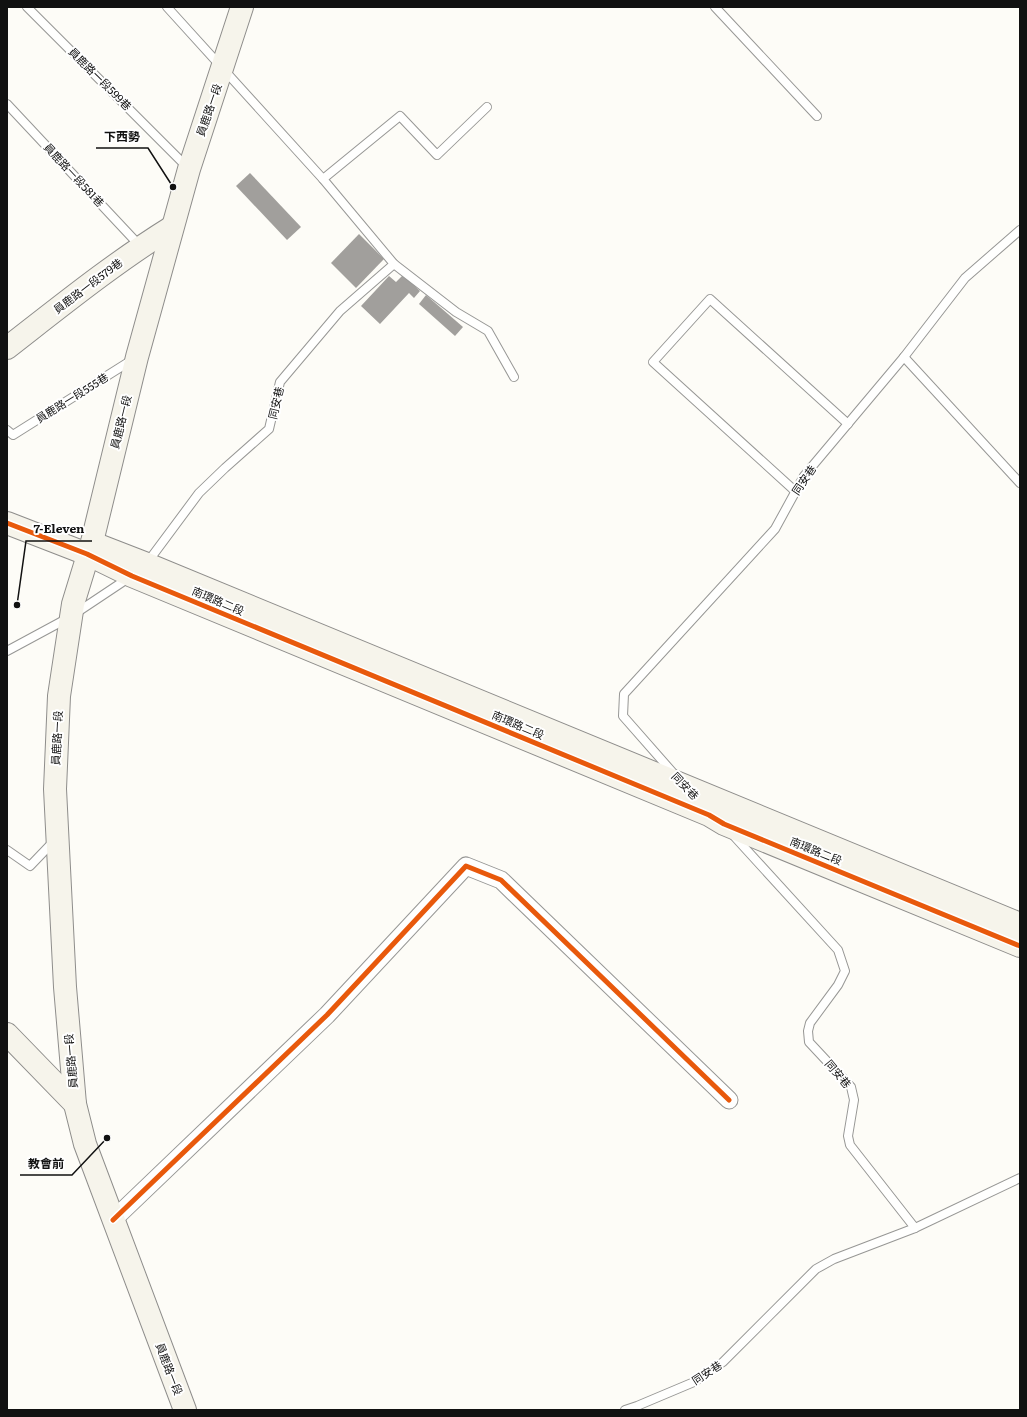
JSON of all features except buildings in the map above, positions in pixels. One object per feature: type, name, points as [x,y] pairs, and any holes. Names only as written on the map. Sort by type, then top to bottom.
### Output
[{"type":"street","name":"員鹿路一段","points":[[185,1410],[85,1144],[75,1104],[65,987],[55,789],[59,696],[70,617],[172,227],[189,169],[242,7]]},
{"type":"street","name":"員鹿路一段579巷","points":[[7,348],[141,246],[172,227]]},
{"type":"street","name":"南環路二段","points":[[7,508],[89,548],[709,815],[724,824],[1020,946]]},
{"type":"street","name":"南環路二段","points":[[7,523],[89,548]]},
{"type":"street","name":"南環路二段","points":[[139,570],[684,785],[1020,924]]},
{"type":"street","points":[[113,1220],[327,1014],[466,866],[501,880],[729,1100]]},
{"type":"street","points":[[7,1034],[75,1104]]},
{"type":"lane","name":"員鹿路一段599巷","points":[[27,7],[189,169]]},
{"type":"lane","points":[[166,7],[323,179],[394,264],[456,312],[488,331],[514,377]]},
{"type":"lane","points":[[715,7],[817,116]]},
{"type":"lane","name":"員鹿路一段581巷","points":[[7,104],[141,246]]},
{"type":"lane","points":[[323,179],[400,116],[437,155],[487,107]]},
{"type":"lane","name":"同安巷","points":[[915,1228],[850,1145],[848,1136],[854,1100],[851,1087],[810,1042],[808,1031],[810,1023],[838,985],[845,971],[838,950],[724,824],[684,785],[623,716],[624,694],[775,529],[804,476],[904,357],[965,278],[1020,230]]},
{"type":"lane","name":"同安巷","points":[[139,570],[199,493],[270,428],[280,382],[340,311],[394,264]]},
{"type":"lane","points":[[795,491],[653,362],[710,300],[848,424]]},
{"type":"lane","name":"員鹿路一段555巷","points":[[7,430],[13,435],[137,357]]},
{"type":"lane","points":[[904,357],[1020,483]]},
{"type":"lane","points":[[7,651],[70,617],[139,570]]},
{"type":"lane","points":[[7,850],[30,866],[58,837]]},
{"type":"lane","name":"同安巷","points":[[625,1410],[694,1382],[723,1362],[816,1269],[834,1259],[915,1228],[1020,1178]]},
{"type":"cycle path","points":[[7,523],[87,554],[132,576],[709,815],[724,824],[1020,946]]},
{"type":"cycle path","points":[[113,1220],[327,1015],[466,866],[501,880],[729,1100]]},
{"type":"place","name":"下西勢","points":[[173,187]]},
{"type":"place","name":"7-Eleven","points":[[17,605]]},
{"type":"place","name":"教會前","points":[[107,1138]]}]
